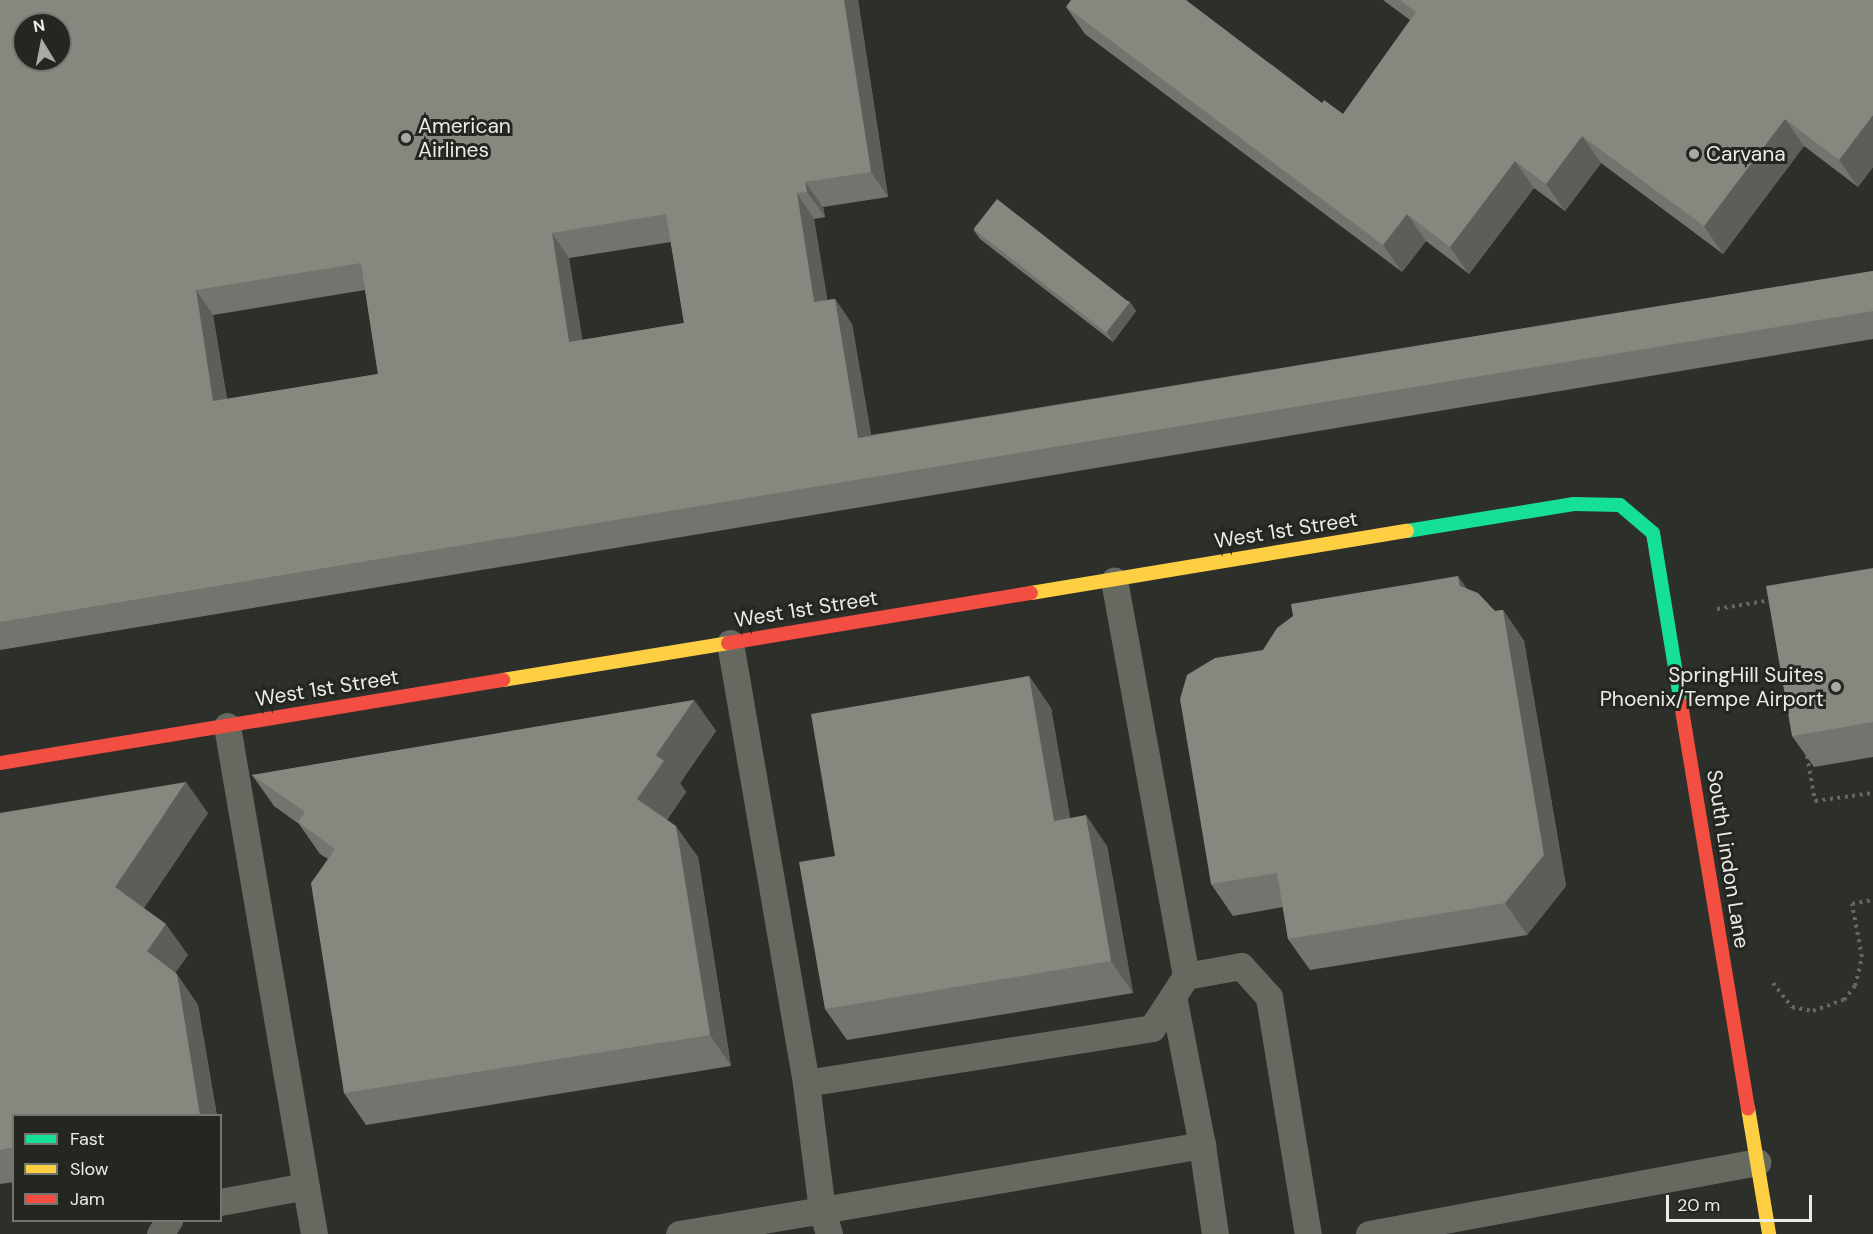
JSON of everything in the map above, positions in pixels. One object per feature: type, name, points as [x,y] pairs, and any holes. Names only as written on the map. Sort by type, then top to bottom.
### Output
[{"type":"street","name":"West 1st Street","points":[[0,763],[1574,504],[1620,505]]},
{"type":"street","name":"South Lindon Lane","points":[[1620,505],[1653,533],[1769,1234]]},
{"type":"lane","points":[[1114,580],[1179,986],[1215,1234]]},
{"type":"lane","points":[[730,643],[806,1083],[825,1222]]},
{"type":"lane","points":[[226,726],[315,1234]]},
{"type":"lane","points":[[806,1083],[1152,1028],[1179,986],[1241,966],[1269,997],[1308,1234]]},
{"type":"lane","points":[[679,1234],[825,1222],[1202,1145]]},
{"type":"lane","points":[[1369,1234],[1757,1162]]},
{"type":"lane","points":[[222,1202],[306,1186]]},
{"type":"path","points":[[1717,609],[1780,599]]},
{"type":"path","points":[[1805,745],[1815,801],[1873,793]]},
{"type":"path","points":[[1773,983],[1792,1007],[1813,1011],[1844,1000],[1855,986],[1862,957],[1852,903],[1873,900]]},
{"type":"building","points":[[0,0],[844,0],[871,172],[805,182],[807,192],[797,193],[814,302],[835,299],[858,438],[1873,271],[1873,311],[0,622]],"holes":[[[666,214],[684,323],[569,342],[552,233]],[[361,263],[378,374],[213,401],[196,290]]]},
{"type":"building","points":[[1071,0],[1186,0],[1322,103],[1324,100],[1343,114],[1416,12],[1400,0],[1873,0],[1873,115],[1839,160],[1785,119],[1704,226],[1582,136],[1546,184],[1515,161],[1450,247],[1407,214],[1383,245],[1066,7]]},
{"type":"building","points":[[997,199],[1129,302],[1106,332],[974,229]]},
{"type":"building","name":"SpringHill Suites Phoenix/Tempe Airport","points":[[1873,568],[1873,722],[1792,736],[1766,586]]},
{"type":"building","points":[[1458,576],[1460,586],[1478,593],[1495,611],[1503,610],[1544,855],[1505,903],[1288,939],[1277,873],[1211,884],[1180,699],[1187,675],[1215,658],[1263,650],[1277,628],[1293,616],[1291,604]]},
{"type":"building","points":[[1029,676],[1054,821],[1086,815],[1111,961],[825,1009],[799,862],[835,856],[811,714]]},
{"type":"building","points":[[694,700],[656,755],[664,761],[637,799],[676,826],[710,1035],[344,1093],[311,883],[335,849],[298,822],[305,812],[252,775]]},
{"type":"building","points":[[186,782],[115,887],[166,924],[147,951],[177,974],[200,1114],[12,1114],[12,1147],[0,1150],[0,813]]},
{"type":"traffic: fast","points":[[1407,531],[1574,504],[1620,505],[1653,533],[1681,704]]},
{"type":"traffic: slow","points":[[1031,593],[1407,531]]},
{"type":"traffic: slow","points":[[503,680],[728,643]]},
{"type":"traffic: slow","points":[[1748,1108],[1769,1234]]},
{"type":"traffic: jam","points":[[728,643],[1031,593]]},
{"type":"traffic: jam","points":[[0,763],[503,680]]},
{"type":"traffic: jam","points":[[1681,704],[1748,1108]]},
{"type":"place","name":"American Airlines","points":[[406,138]]},
{"type":"place","name":"Carvana","points":[[1694,154]]},
{"type":"place","name":"SpringHill Suites Phoenix/Tempe Airport","points":[[1836,687]]}]
